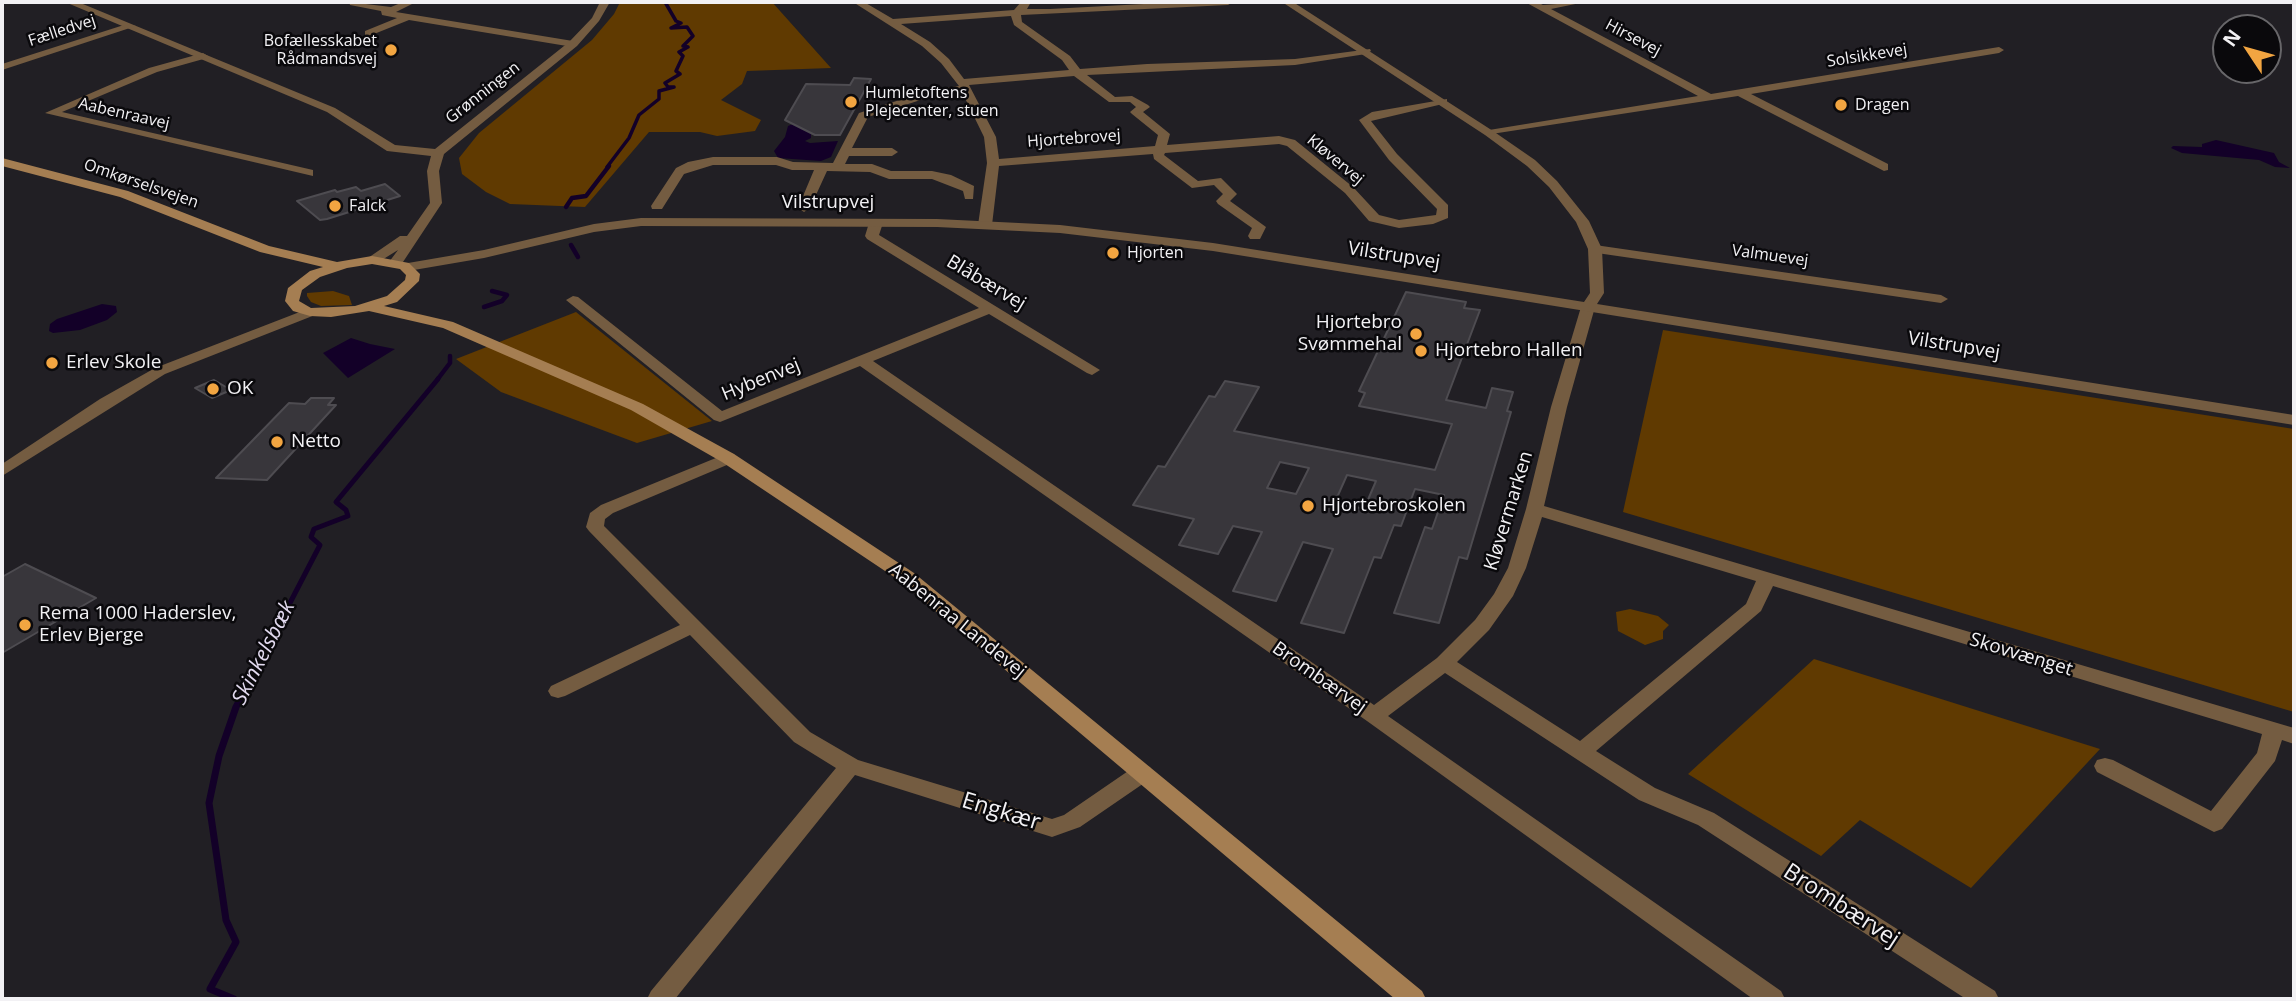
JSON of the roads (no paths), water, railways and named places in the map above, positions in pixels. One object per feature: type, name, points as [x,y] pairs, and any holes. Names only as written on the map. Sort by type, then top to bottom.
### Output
[{"type":"main road","name":"Omkørselsvejen","points":[[2,162],[124,194],[265,249],[336,266]]},
{"type":"main road","name":"Omkørselsvejen","points":[[265,249],[306,279]]},
{"type":"main road","points":[[372,260],[405,269],[400,294],[370,307],[344,313],[310,312],[295,305],[292,293],[306,279],[336,266],[372,260]]},
{"type":"main road","name":"Aabenraa Landevej","points":[[400,294],[447,325],[625,402],[728,458],[906,577],[1413,999]]},
{"type":"main road","name":"Aabenraa Landevej","points":[[370,307],[447,325]]},
{"type":"street","points":[[70,2],[331,110],[391,148],[438,153],[433,171],[436,203],[419,229],[405,269]]},
{"type":"street","points":[[411,2],[385,13],[573,44]]},
{"type":"street","name":"Grønningen","points":[[438,153],[573,44],[596,19],[605,2]]},
{"type":"street","points":[[859,2],[926,44],[964,85],[989,137],[993,163],[985,225]]},
{"type":"street","points":[[1016,13],[1026,2]]},
{"type":"street","points":[[894,22],[1228,2]]},
{"type":"street","points":[[1287,2],[1443,101],[1531,163],[1553,184],[1582,221],[1595,249],[1597,293],[1588,307]]},
{"type":"street","name":"Hirsevej","points":[[1530,2],[1709,97]]},
{"type":"street","points":[[1542,8],[1580,2]]},
{"type":"street","points":[[353,3],[391,10]]},
{"type":"street","name":"Hjortebrovej","points":[[993,163],[1158,151],[1164,134],[1136,112],[1144,107],[1132,99],[1113,100],[1077,73],[1066,58],[1017,23],[1016,13]]},
{"type":"street","points":[[369,33],[405,18]]},
{"type":"street","name":"Fælledvej","points":[[2,67],[131,26]]},
{"type":"street","name":"Solsikkevej","points":[[1489,133],[1999,50]]},
{"type":"street","points":[[837,167],[863,115],[964,85],[1147,67],[1295,62],[1366,51]]},
{"type":"street","name":"Aabenraavej","points":[[203,56],[153,70],[51,113],[309,173]]},
{"type":"street","points":[[1739,92],[1884,167]]},
{"type":"street","name":"Kløvervej","points":[[1158,151],[1279,139],[1291,143],[1349,190],[1374,218],[1399,223],[1433,220],[1442,218],[1445,212],[1443,208],[1393,157],[1365,120],[1372,115],[1443,101]]},
{"type":"street","points":[[1158,151],[1158,156],[1196,185],[1217,181],[1231,194],[1222,201],[1257,231],[1275,222]]},
{"type":"street","points":[[844,152],[892,152]]},
{"type":"street","points":[[657,206],[680,171],[692,165],[713,161],[777,161],[792,166],[872,168],[889,175],[947,178],[970,190],[969,196]]},
{"type":"street","points":[[804,208],[822,167]]},
{"type":"street","name":"Vilstrupvej","points":[[405,269],[484,254],[565,233],[641,222],[876,223],[1060,229],[1213,247],[2294,420]]},
{"type":"street","name":"Blåbærvej","points":[[876,223],[872,236],[1092,370]]},
{"type":"street","points":[[372,260],[419,229]]},
{"type":"street","name":"Valmuevej","points":[[1595,249],[1941,299]]},
{"type":"street","name":"Hybenvej","points":[[573,300],[720,417],[991,309]]},
{"type":"street","points":[[202,354],[295,305]]},
{"type":"street","name":"Kløvermarken","points":[[1374,716],[1444,663],[1482,625],[1503,596],[1517,568],[1535,509],[1559,407],[1588,307]]},
{"type":"street","points":[[2,471],[106,402],[160,371],[310,312]]},
{"type":"street","name":"Brombærvej","points":[[862,360],[1374,716],[1772,999]]},
{"type":"street","name":"Engkær","points":[[728,458],[607,509],[596,517],[595,527],[802,737],[850,766],[1052,828],[1072,821],[1142,773]]},
{"type":"street","name":"Skovvænget","points":[[1535,509],[2284,734],[2214,823],[2105,766]]},
{"type":"street","points":[[1581,752],[1754,607],[1768,579]]},
{"type":"street","points":[[558,691],[691,627]]},
{"type":"street","name":"Brombærvej","points":[[1444,663],[1647,794],[1706,819],[1986,999]]},
{"type":"street","points":[[660,999],[850,766]]},
{"type":"waterway","name":"Skinkelsbæk","points":[[607,167],[629,138],[639,115],[659,99],[659,91],[674,87],[668,87],[665,83],[680,74],[676,71],[683,56],[679,52],[688,47],[683,46],[693,36],[687,27],[671,28],[681,23],[676,21],[665,2]]},
{"type":"waterway","name":"Skinkelsbæk","points":[[566,207],[572,198],[586,196],[609,166]]},
{"type":"waterway","name":"Skinkelsbæk","points":[[571,245],[578,257]]},
{"type":"waterway","name":"Skinkelsbæk","points":[[484,307],[502,301],[507,295],[492,291]]},
{"type":"waterway","name":"Skinkelsbæk","points":[[437,380],[450,363],[450,356]]},
{"type":"waterway","name":"Skinkelsbæk","points":[[264,653],[320,545],[311,537],[314,529],[348,516],[346,510],[336,502],[438,379]]},
{"type":"waterway","name":"Skinkelsbæk","points":[[234,999],[210,989],[236,942],[226,920],[209,803],[219,756],[236,707],[265,651]]},
{"type":"place","name":"Bofællesskabet Rådmandsvej","points":[[391,50]]},
{"type":"place","name":"Humletoftens Plejecenter, stuen","points":[[851,102]]},
{"type":"place","name":"Dragen","points":[[1841,105]]},
{"type":"place","name":"Falck","points":[[335,206]]},
{"type":"place","name":"Hjorten","points":[[1113,253]]},
{"type":"place","name":"Hjortebro Svømmehal","points":[[1416,334]]},
{"type":"place","name":"Hjortebro Hallen","points":[[1421,351]]},
{"type":"place","name":"Erlev Skole","points":[[52,363]]},
{"type":"place","name":"OK","points":[[213,389]]},
{"type":"place","name":"Netto","points":[[277,442]]},
{"type":"place","name":"Hjortebroskolen","points":[[1308,506]]},
{"type":"place","name":"Rema 1000 Haderslev, Erlev Bjerge","points":[[25,625]]}]
